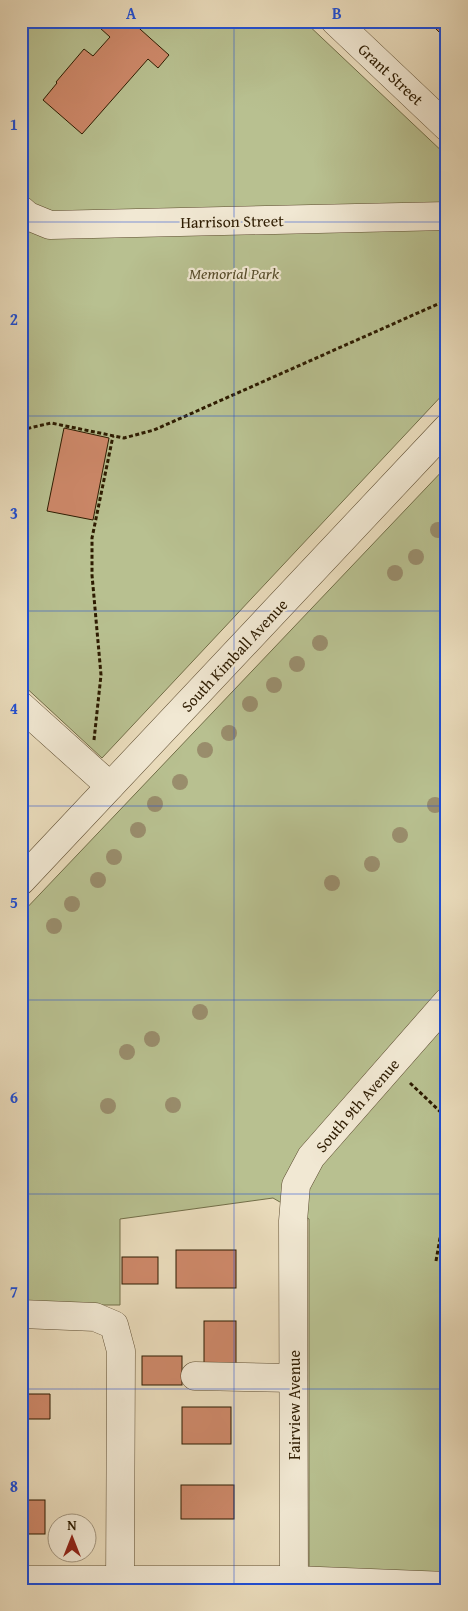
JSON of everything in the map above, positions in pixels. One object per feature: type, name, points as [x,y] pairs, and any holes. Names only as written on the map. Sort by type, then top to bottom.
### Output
[{"type":"street","name":"Grant Street","points":[[334,21],[447,128]]},
{"type":"street","name":"Harrison Street","points":[[21,210],[28,216],[50,225],[447,216]]},
{"type":"street","name":"South Kimball Avenue","points":[[21,881],[447,428]]},
{"type":"street","points":[[21,706],[110,786]]},
{"type":"street","name":"South 9th Avenue","points":[[293,1221],[296,1185],[311,1157],[447,1002]]},
{"type":"street","name":"Fairview Avenue","points":[[293,1221],[294,1585]]},
{"type":"street","points":[[21,1314],[95,1317],[114,1326],[120,1350],[120,1585]]},
{"type":"street","points":[[195,1376],[293,1378]]},
{"type":"street","points":[[21,1580],[120,1585],[447,1586]]},
{"type":"path","points":[[21,430],[51,423],[124,438],[154,430],[447,300]]},
{"type":"path","points":[[85,764],[94,745],[102,675],[92,574],[92,538],[113,436]]},
{"type":"path","points":[[392,1065],[447,1118]]},
{"type":"path","points":[[436,1261],[443,1221],[447,1211]]},
{"type":"green space","name":"Memorial Park","points":[[21,21],[304,21],[447,156],[447,390],[102,758],[21,683]]},
{"type":"green space","points":[[447,466],[447,1573],[309,1572],[309,1219],[273,1198],[120,1219],[120,1305],[21,1305],[21,914]]},
{"type":"building","points":[[107,21],[131,21],[169,55],[158,68],[148,59],[82,134],[43,100],[84,49],[93,56],[110,37],[100,28]]},
{"type":"building","points":[[428,21],[447,21],[447,40]]},
{"type":"building","points":[[64,428],[109,438],[93,520],[47,511]]},
{"type":"building","points":[[176,1250],[236,1250],[236,1288],[176,1288]]},
{"type":"building","points":[[122,1257],[158,1257],[158,1284],[122,1284]]},
{"type":"building","points":[[204,1321],[236,1321],[236,1368],[204,1368]]},
{"type":"building","points":[[142,1356],[182,1356],[182,1385],[142,1385]]},
{"type":"building","points":[[21,1394],[50,1394],[50,1419],[26,1419],[26,1434],[21,1434]]},
{"type":"building","points":[[182,1407],[231,1407],[231,1444],[182,1444]]},
{"type":"building","points":[[21,1446],[25,1446],[25,1482],[21,1482]]},
{"type":"building","points":[[181,1485],[234,1485],[234,1519],[181,1519]]},
{"type":"building","points":[[21,1500],[45,1500],[45,1534],[21,1534]]}]
